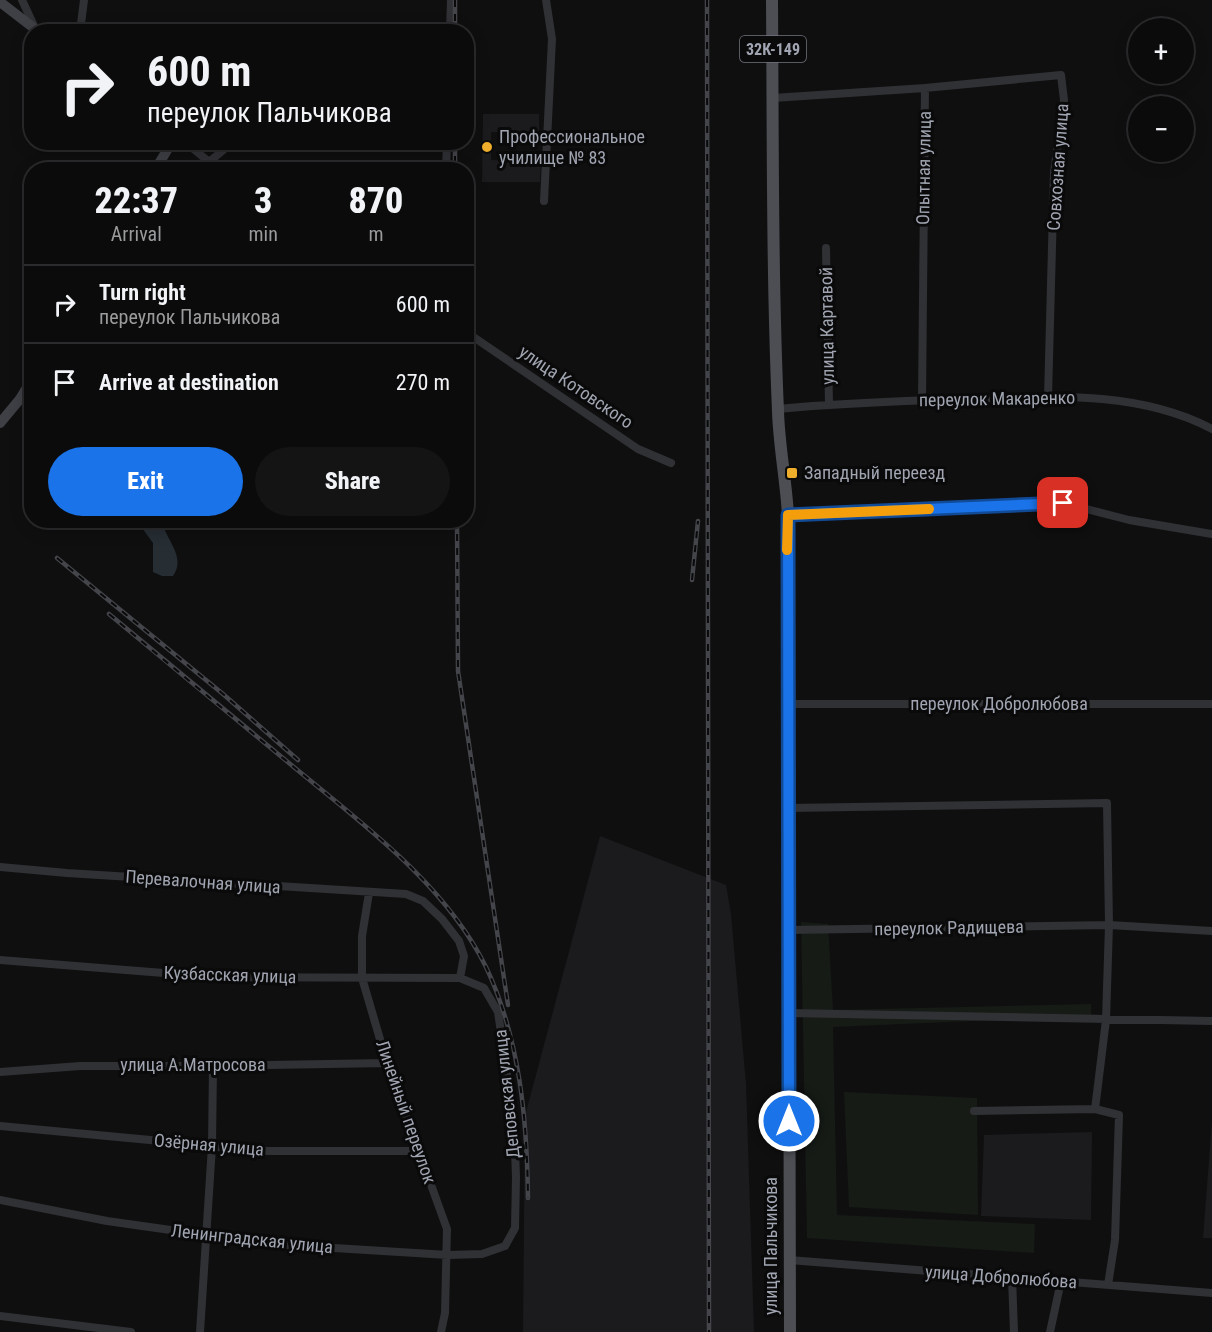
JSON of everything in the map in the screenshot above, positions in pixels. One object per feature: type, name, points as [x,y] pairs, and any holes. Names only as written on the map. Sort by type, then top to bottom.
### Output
[{"type":"main road","name":"32К-149","points":[[772,0],[773,98]]},
{"type":"main road","points":[[0,2],[29,24]]},
{"type":"main road","name":"улица Пальчикова","points":[[773,98],[773,239],[778,409],[788,515],[790,1332]]},
{"type":"main road","points":[[0,423],[24,392]]},
{"type":"street","points":[[22,0],[34,24]]},
{"type":"street","points":[[81,24],[84,0]]},
{"type":"street","points":[[450,24],[451,0]]},
{"type":"street","points":[[544,201],[552,39],[546,0]]},
{"type":"street","name":"Совхозная улица","points":[[925,88],[1061,75],[1064,100],[1054,172],[1048,397]]},
{"type":"street","name":"Опытная улица","points":[[773,98],[925,88],[922,401]]},
{"type":"street","points":[[195,150],[209,162],[223,150]]},
{"type":"street","name":"улица Картавой","points":[[826,248],[829,404]]},
{"type":"street","name":"улица Котовского","points":[[474,337],[638,449],[671,463]]},
{"type":"street","name":"переулок Макаренко","points":[[778,409],[829,404],[1048,397],[1119,400],[1148,406],[1200,422],[1212,429]]},
{"type":"street","points":[[788,515],[1063,503],[1129,519],[1212,534]]},
{"type":"street","name":"переулок Добролюбова","points":[[787,705],[1212,704]]},
{"type":"street","points":[[787,808],[1107,803],[1109,925],[1106,1020],[1095,1109]]},
{"type":"street","name":"Перевалочная улица","points":[[0,867],[406,894],[423,901],[442,919],[459,942],[464,956],[460,978]]},
{"type":"street","name":"Линейный переулок","points":[[369,893],[362,936],[362,978],[387,1063],[447,1229],[445,1313],[441,1332]]},
{"type":"street","name":"переулок Радищева","points":[[788,930],[1109,925],[1212,931]]},
{"type":"street","name":"Кузбасская улица","points":[[0,960],[214,977],[460,978]]},
{"type":"street","name":"Деповская улица","points":[[460,978],[484,988],[498,1012],[514,1122],[516,1177],[515,1228],[505,1246]]},
{"type":"street","points":[[788,1013],[1212,1021]]},
{"type":"street","name":"улица А.Матросова","points":[[0,1072],[80,1066],[387,1063]]},
{"type":"street","points":[[200,1332],[208,1235],[213,1066]]},
{"type":"street","points":[[974,1111],[1095,1109],[1119,1115],[1115,1240],[1108,1285]]},
{"type":"street","name":"Озёрная улица","points":[[0,1126],[268,1151],[419,1151]]},
{"type":"street","name":"Ленинградская улица","points":[[0,1200],[107,1221],[269,1244],[448,1255],[482,1254],[505,1246]]},
{"type":"street","name":"улица Добролюбова","points":[[789,1260],[1212,1293]]},
{"type":"street","points":[[1012,1277],[1014,1332]]},
{"type":"street","points":[[1050,1332],[1061,1281]]},
{"type":"street","points":[[0,1316],[131,1332]]},
{"type":"shaded area","name":"Профессиональное училище № 83","points":[[483,114],[539,114],[539,133],[491,132],[491,160],[541,162],[540,182],[482,182]]},
{"type":"shaded area","points":[[142,528],[164,528],[178,562],[173,576],[162,576],[153,572],[153,543]]},
{"type":"shaded area","points":[[600,836],[726,885],[731,914],[746,1084],[754,1332],[523,1332],[525,1116]]},
{"type":"shaded area","points":[[801,922],[828,924],[833,1010],[1091,1004],[1091,1016],[833,1027],[837,1215],[1035,1224],[1034,1253],[807,1238]]},
{"type":"shaded area","points":[[844,1092],[977,1098],[978,1215],[849,1207]]},
{"type":"shaded area","points":[[1212,1121],[1212,1238],[1203,1238]]},
{"type":"shaded area","points":[[1092,1132],[1091,1220],[981,1216],[984,1135]]},
{"type":"railway","points":[[455,0],[455,24]]},
{"type":"railway","points":[[707,0],[709,1332]]},
{"type":"railway","points":[[455,150],[455,162]]},
{"type":"railway","points":[[692,580],[698,521]]},
{"type":"railway","points":[[457,528],[458,671],[508,1005]]},
{"type":"railway","points":[[57,558],[223,694],[298,760]]},
{"type":"railway","points":[[109,614],[375,834],[426,883],[449,909],[469,937],[486,967],[507,1022],[523,1109],[528,1198]]},
{"type":"slow traffic","points":[[787,550],[788,515],[929,509]]},
{"type":"place","name":"Профессиональное училище № 83","points":[[487,147]]},
{"type":"place","name":"Западный переезд","points":[[792,473]]},
{"type":"route","points":[[789,1121],[786,623],[788,515],[1063,503]]}]
